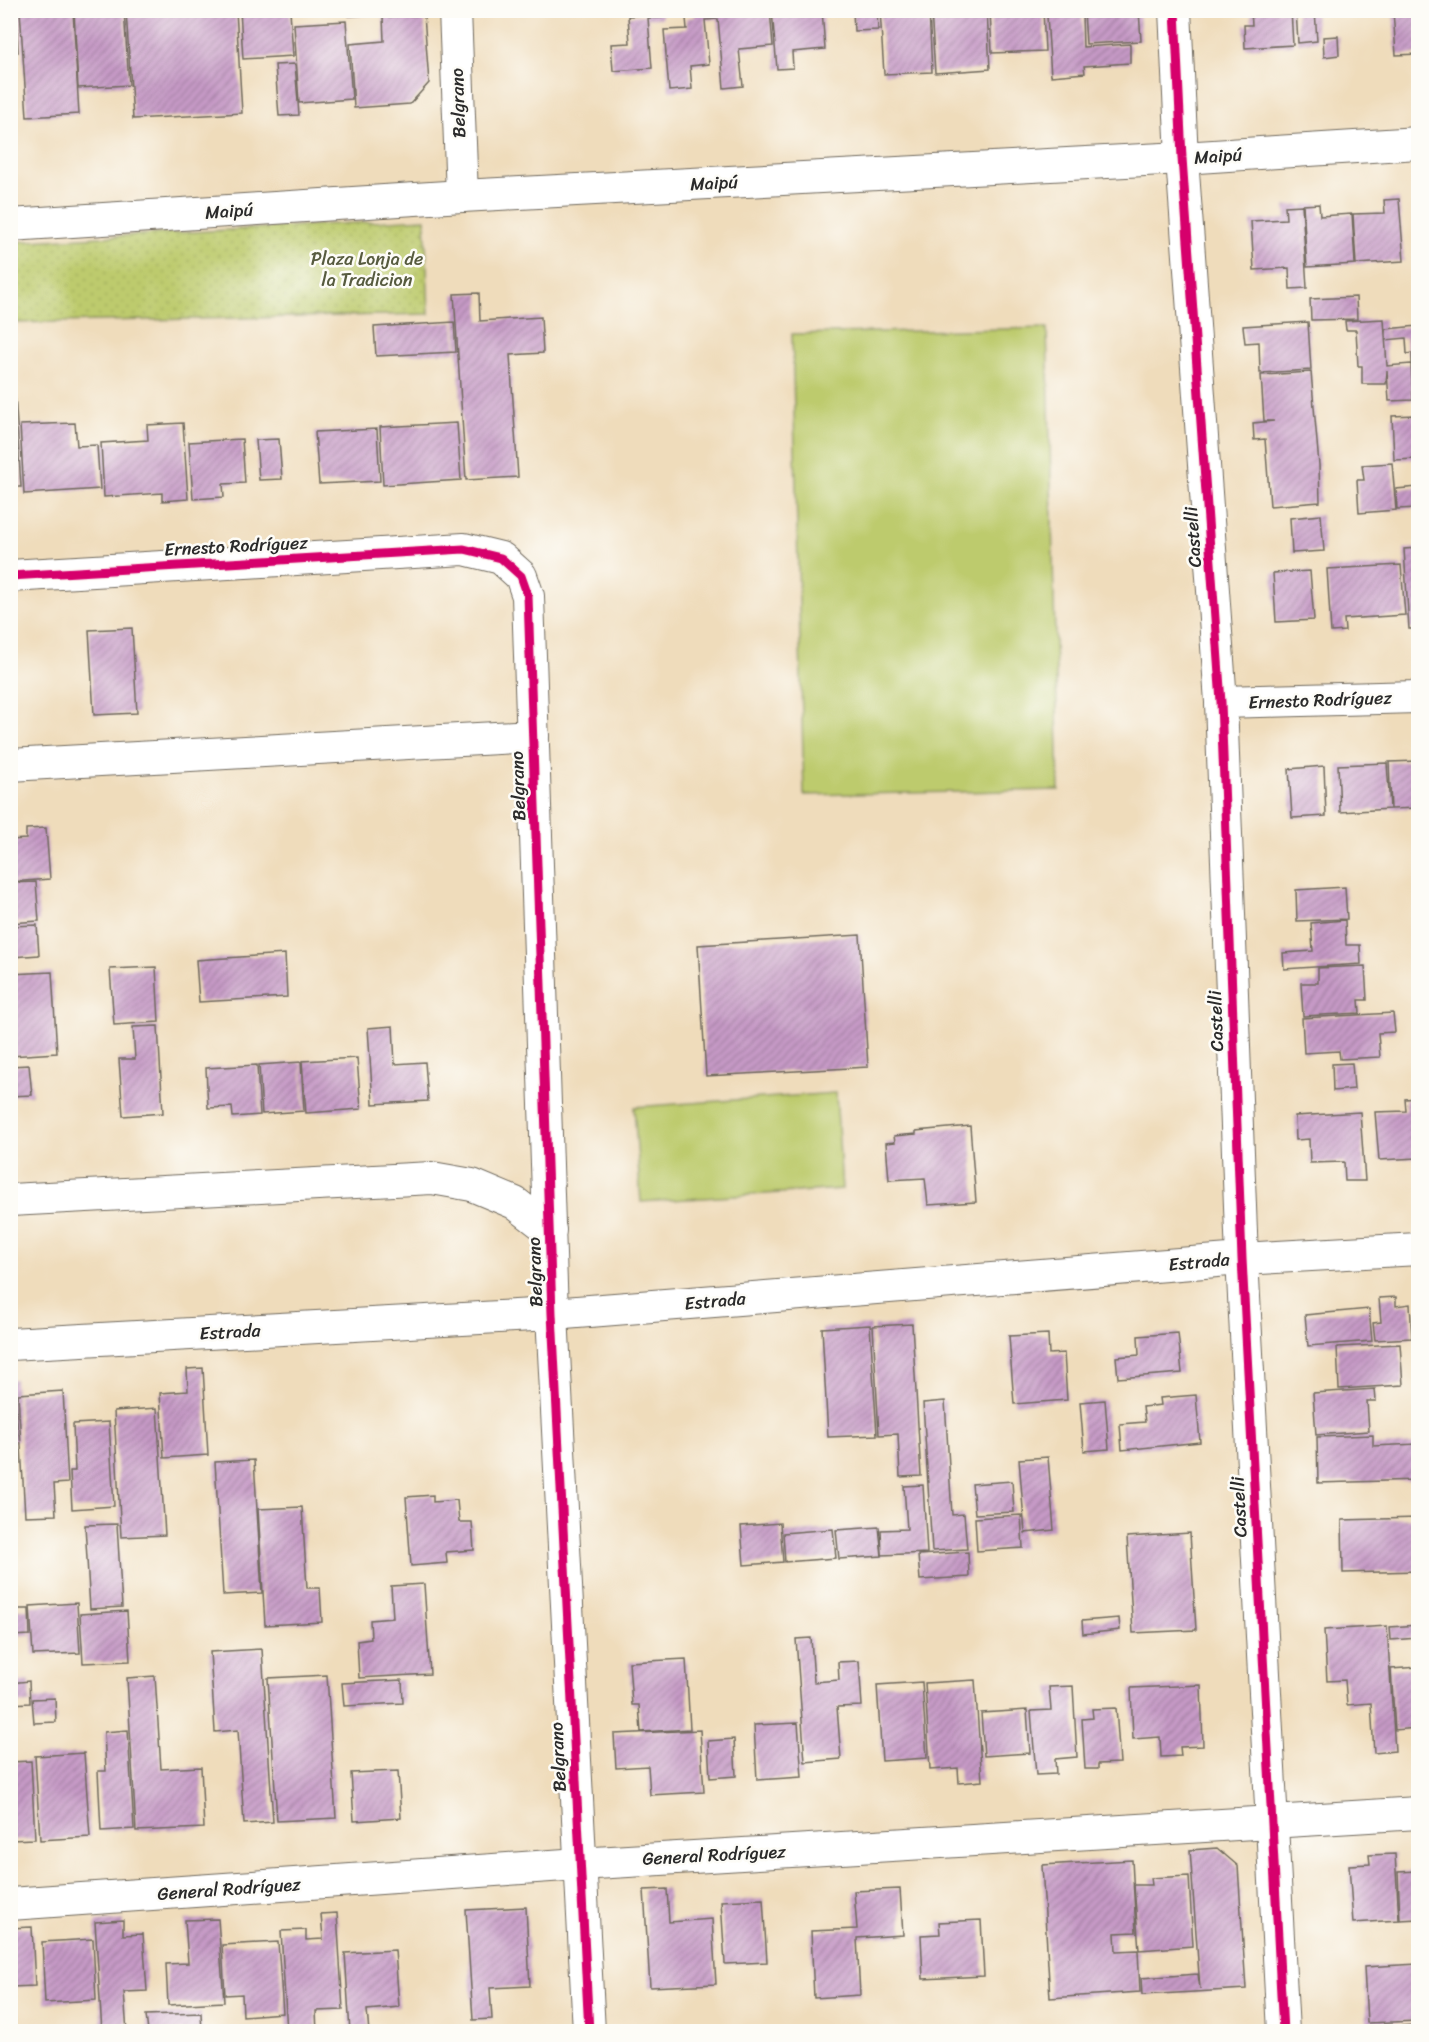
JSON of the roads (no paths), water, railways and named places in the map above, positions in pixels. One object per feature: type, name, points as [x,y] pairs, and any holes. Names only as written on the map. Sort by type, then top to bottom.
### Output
[{"type":"street","name":"Belgrano","points":[[455,10],[462,196]]},
{"type":"street","name":"Castelli","points":[[1175,10],[1182,158],[1221,702],[1242,1259],[1283,2031]]},
{"type":"street","name":"Maipú","points":[[10,225],[462,196],[1182,158],[1419,143]]},
{"type":"street","name":"Belgrano","points":[[464,549],[501,558],[521,576],[528,596],[552,1314],[589,2031]]},
{"type":"street","name":"Ernesto Rodríguez","points":[[10,576],[464,549]]},
{"type":"street","name":"Ernesto Rodríguez","points":[[1221,702],[1419,697]]},
{"type":"street","points":[[10,765],[533,736]]},
{"type":"street","points":[[10,1200],[432,1178],[472,1185],[515,1203],[550,1230]]},
{"type":"street","name":"Estrada","points":[[10,1344],[552,1314],[1242,1259],[1419,1249]]},
{"type":"street","name":"General Rodríguez","points":[[10,1904],[579,1864],[1419,1813]]},
{"type":"park label","name":"Plaza Lonja de la Tradicion","points":[[367,269]]}]
